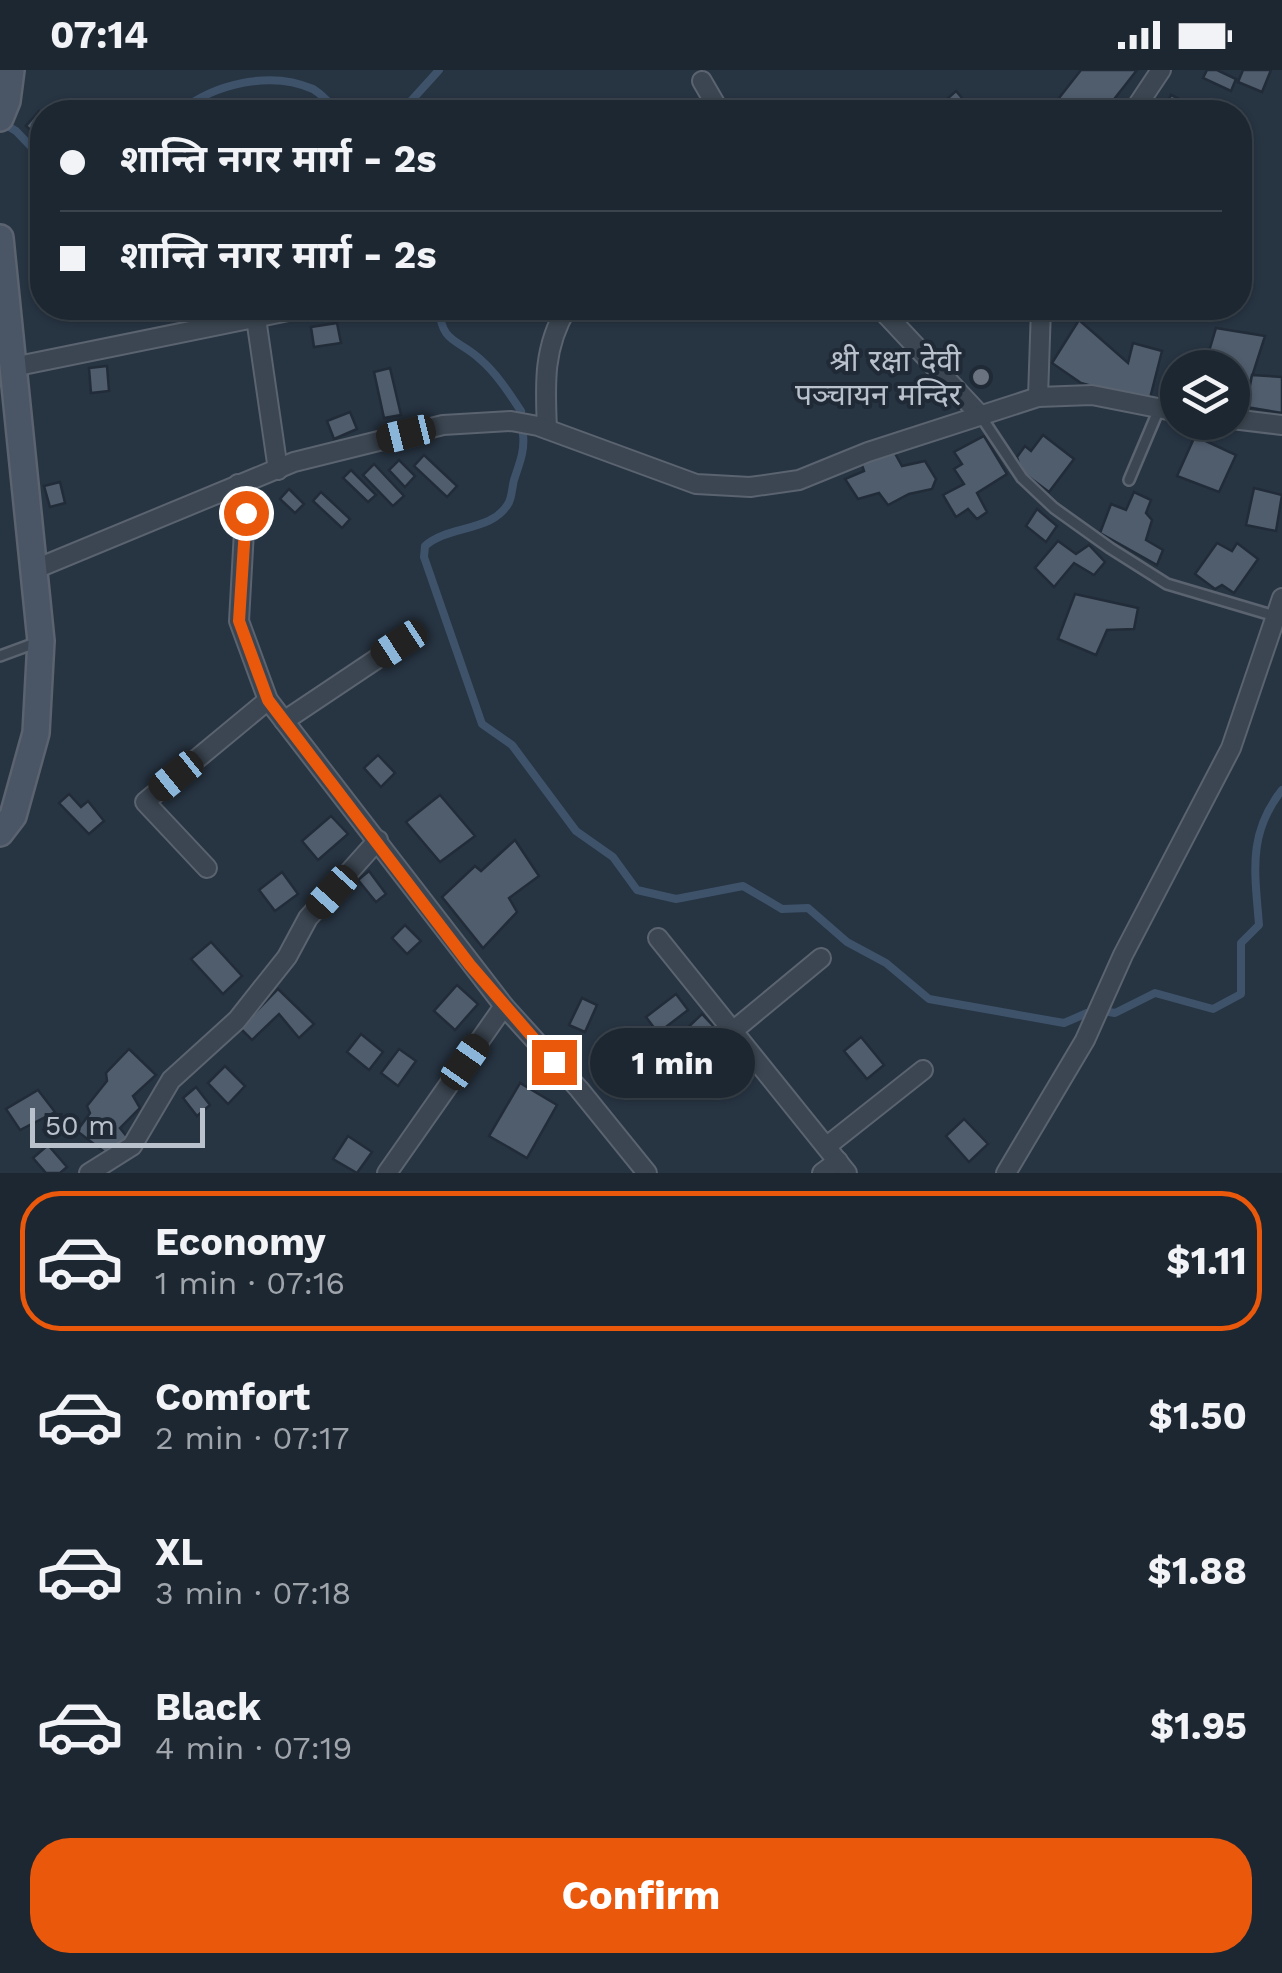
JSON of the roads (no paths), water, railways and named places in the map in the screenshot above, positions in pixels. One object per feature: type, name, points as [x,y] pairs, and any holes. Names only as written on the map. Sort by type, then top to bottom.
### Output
[{"type":"main road","points":[[4,110],[10,70]]},
{"type":"main road","points":[[0,238],[40,640],[36,733],[13,816],[0,833]]},
{"type":"street","points":[[1141,100],[1161,70]]},
{"type":"street","points":[[702,81],[713,100]]},
{"type":"street","points":[[14,367],[246,320]]},
{"type":"street","points":[[256,320],[278,470]]},
{"type":"street","points":[[547,430],[546,358],[560,320]]},
{"type":"street","points":[[891,320],[980,415]]},
{"type":"street","points":[[1038,396],[1041,320]]},
{"type":"street","points":[[33,570],[294,462],[443,425],[511,421],[547,430],[696,484],[750,487],[799,480],[868,452],[1038,396],[1092,394],[1160,408]]},
{"type":"street","points":[[1250,422],[1282,425]]},
{"type":"street","points":[[238,484],[246,513],[239,621],[268,700],[504,1006],[580,1090],[647,1173]]},
{"type":"street","points":[[1006,1173],[1085,1040],[1123,955],[1231,748],[1282,598]]},
{"type":"street","points":[[284,720],[399,644]]},
{"type":"street","points":[[207,868],[145,802],[268,700]]},
{"type":"street","points":[[89,1173],[132,1146],[171,1080],[236,1020],[287,956],[308,918],[378,840]]},
{"type":"street","points":[[658,938],[838,1160]]},
{"type":"street","points":[[734,1030],[822,958]]},
{"type":"street","points":[[388,1173],[504,1006]]},
{"type":"street","points":[[822,1173],[922,1070]]},
{"type":"lane","points":[[980,415],[1022,478],[1054,508],[1110,548],[1167,584],[1278,617]]},
{"type":"lane","points":[[1129,480],[1160,424]]},
{"type":"lane","points":[[0,656],[40,640]]},
{"type":"waterway","points":[[412,100],[439,70]]},
{"type":"waterway","points":[[197,100],[225,87],[261,81],[296,83],[313,89],[326,100]]},
{"type":"waterway","points":[[1,122],[30,146]]},
{"type":"waterway","points":[[441,320],[452,340],[487,365],[521,411]]},
{"type":"waterway","points":[[523,434],[510,499],[501,513],[435,539],[425,546],[424,557],[482,724],[512,745],[576,831],[613,857],[637,890],[676,899],[743,886],[782,909],[808,908],[847,942],[886,963],[929,999],[1064,1023],[1087,1013]]},
{"type":"waterway","points":[[1109,1012],[1115,1013],[1155,993],[1213,1009],[1241,994],[1241,943],[1259,925],[1255,871],[1258,838],[1282,790]]},
{"type":"place","name":"श्री रक्षा देवी पञ्चायन मन्दिर","points":[[981,377]]}]
